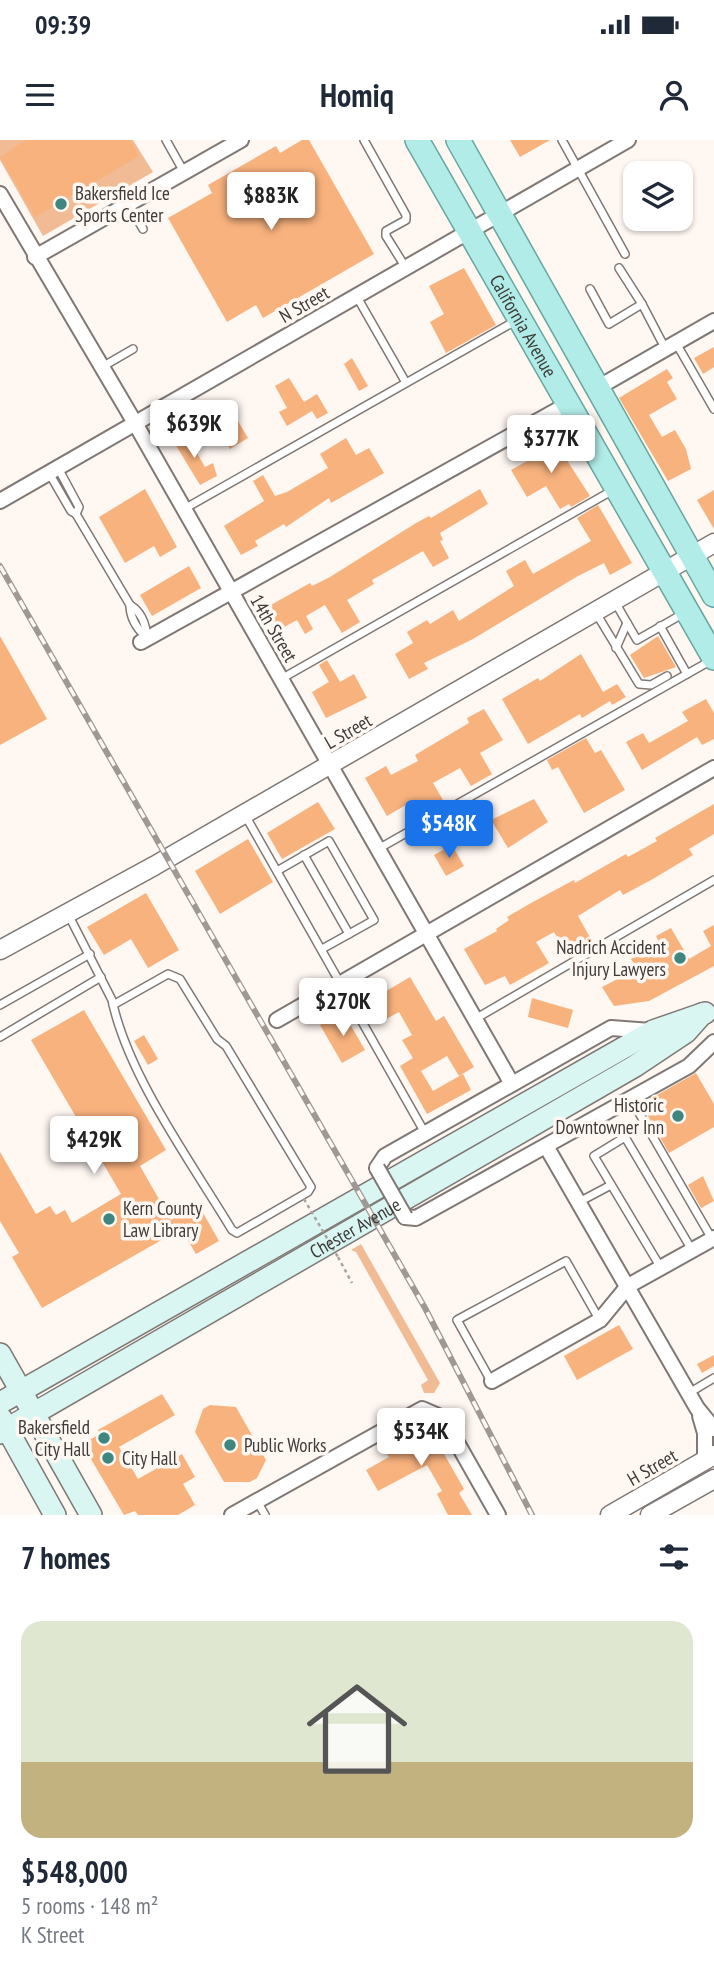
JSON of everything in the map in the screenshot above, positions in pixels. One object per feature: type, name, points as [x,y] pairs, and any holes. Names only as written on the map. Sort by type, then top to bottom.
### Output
[{"type":"main road","name":"California Avenue","points":[[417,140],[714,658]]},
{"type":"main road","name":"California Avenue","points":[[458,140],[714,594]]},
{"type":"main road","name":"Chester Avenue","points":[[0,1403],[653,1031],[708,1011]]},
{"type":"main road","name":"Chester Avenue","points":[[2,1426],[34,1413],[635,1066],[686,1032],[708,1011]]},
{"type":"main road","points":[[0,1353],[91,1515]]},
{"type":"main road","points":[[2,1426],[55,1515]]},
{"type":"street","points":[[35,257],[184,172],[220,145],[241,140]]},
{"type":"street","name":"N Street","points":[[0,501],[628,140]]},
{"type":"street","name":"14th Street","points":[[0,194],[135,423],[512,1084]]},
{"type":"street","points":[[599,387],[714,321]]},
{"type":"street","points":[[144,640],[568,404]]},
{"type":"street","name":"L Street","points":[[0,950],[244,814],[714,544]]},
{"type":"street","points":[[277,1020],[714,768]]},
{"type":"street","points":[[653,1031],[611,1028],[386,1156],[377,1168],[405,1217],[416,1219],[689,1066],[714,1040],[708,1011]]},
{"type":"street","points":[[547,1146],[697,1408],[710,1458]]},
{"type":"street","points":[[492,1381],[600,1320],[628,1286],[713,1240]]},
{"type":"street","points":[[697,1408],[714,1429]]},
{"type":"street","points":[[232,1515],[422,1409],[443,1418],[498,1515]]},
{"type":"street","name":"H Street","points":[[610,1515],[710,1458]]},
{"type":"street","points":[[650,1515],[714,1479]]},
{"type":"lane","points":[[166,140],[184,172]]},
{"type":"lane","points":[[364,140],[406,215],[406,220],[386,231],[406,268]]},
{"type":"lane","points":[[562,140],[625,254]]},
{"type":"lane","points":[[129,204],[144,229]]},
{"type":"lane","points":[[620,268],[714,409]]},
{"type":"lane","points":[[590,289],[609,324],[642,304]]},
{"type":"lane","points":[[357,297],[405,382]]},
{"type":"lane","points":[[184,509],[518,320]]},
{"type":"lane","points":[[102,367],[133,349]]},
{"type":"lane","points":[[53,471],[79,507],[76,514],[130,605],[136,609],[146,626],[144,640]]},
{"type":"lane","points":[[281,679],[616,488]]},
{"type":"lane","points":[[615,601],[637,640],[687,611]]},
{"type":"lane","points":[[596,612],[639,684],[651,685],[670,674],[685,671]]},
{"type":"lane","points":[[616,648],[627,623]]},
{"type":"lane","points":[[660,626],[685,671]]},
{"type":"lane","points":[[378,849],[685,671],[714,658]]},
{"type":"lane","points":[[244,814],[425,1133]]},
{"type":"lane","points":[[277,871],[329,841],[374,920],[322,949]]},
{"type":"lane","points":[[304,855],[349,934]]},
{"type":"lane","points":[[475,1019],[714,880]]},
{"type":"lane","points":[[68,914],[101,977],[113,1005],[119,1032],[155,1101],[232,1230],[237,1233],[254,1225],[308,1192],[311,1187],[226,1046],[218,1039],[180,978],[169,974],[113,1005]]},
{"type":"lane","points":[[0,1005],[90,954]]},
{"type":"lane","points":[[0,1037],[101,977]]},
{"type":"lane","points":[[631,1099],[713,1240]]},
{"type":"lane","points":[[661,1268],[594,1156],[625,1137],[692,1251]]},
{"type":"lane","points":[[579,1202],[611,1185]]},
{"type":"lane","points":[[492,1381],[457,1320],[566,1261],[600,1320]]},
{"type":"lane","points":[[689,1393],[714,1378]]},
{"type":"lane","points":[[257,1501],[265,1515]]},
{"type":"path","points":[[304,1199],[352,1283]]},
{"type":"shaded area","name":"Bakersfield Ice Sports Center","points":[[0,140],[133,140],[153,172],[43,236],[0,160]]},
{"type":"shaded area","points":[[361,1244],[440,1383],[434,1393],[424,1393],[421,1385],[428,1380],[356,1252],[351,1250]]},
{"type":"building","name":"Bakersfield Ice Sports Center","points":[[26,140],[130,140],[139,156],[35,217],[0,157]]},
{"type":"building","points":[[302,140],[309,140],[374,254],[263,318],[256,305],[227,322],[168,218],[212,193],[208,185],[276,146],[280,153]]},
{"type":"building","points":[[510,140],[550,140],[520,157]]},
{"type":"building","points":[[464,268],[496,325],[446,353],[430,322],[444,314],[429,286]]},
{"type":"building","points":[[714,347],[714,367],[703,374],[694,358]]},
{"type":"building","points":[[352,358],[368,386],[359,391],[344,364]]},
{"type":"building","points":[[667,369],[673,378],[667,382],[677,399],[649,415],[662,437],[675,430],[686,449],[691,469],[668,481],[619,398]]},
{"type":"building","points":[[289,378],[304,402],[317,394],[328,413],[317,419],[312,411],[287,426],[279,412],[287,408],[275,386]]},
{"type":"building","points":[[228,404],[248,438],[230,449],[210,415]]},
{"type":"building","points":[[185,432],[205,467],[213,463],[217,476],[200,485],[172,439]]},
{"type":"building","points":[[550,434],[590,496],[571,507],[569,504],[560,509],[546,486],[527,497],[511,470],[536,456],[530,446]]},
{"type":"building","points":[[346,438],[356,455],[369,448],[384,473],[331,503],[329,498],[286,527],[284,524],[255,541],[258,546],[241,555],[224,526],[264,501],[253,481],[263,475],[275,496],[287,492],[328,468],[320,454]]},
{"type":"building","points":[[145,489],[177,547],[160,557],[154,546],[125,563],[99,517]]},
{"type":"building","points":[[480,489],[488,504],[440,533],[443,540],[440,541],[449,558],[433,567],[423,551],[372,580],[374,584],[347,600],[360,622],[342,633],[325,605],[306,616],[313,629],[305,634],[297,620],[275,632],[262,610],[310,583],[312,586],[330,577],[416,523],[429,516],[431,518]]},
{"type":"building","points":[[714,490],[714,529],[697,500]]},
{"type":"building","points":[[598,505],[632,563],[610,575],[604,563],[578,576],[473,639],[424,663],[428,669],[409,679],[395,654],[413,643],[407,632],[427,620],[430,624],[453,610],[459,621],[514,586],[506,571],[525,560],[533,574],[591,541],[577,518]]},
{"type":"building","points":[[189,566],[201,588],[152,616],[140,595]]},
{"type":"building","points":[[0,636],[47,719],[0,745]]},
{"type":"building","points":[[658,636],[676,667],[644,678],[630,655]]},
{"type":"building","points":[[581,654],[603,692],[617,684],[626,697],[612,705],[610,701],[582,718],[580,714],[528,744],[502,699],[538,678],[540,681]]},
{"type":"building","points":[[327,660],[340,682],[354,674],[367,698],[326,718],[312,692],[329,682],[319,665]]},
{"type":"building","points":[[706,699],[714,713],[714,739],[702,745],[697,737],[642,770],[626,742],[643,733],[649,743],[688,721],[682,712]]},
{"type":"building","points":[[484,709],[503,740],[480,753],[492,774],[471,786],[460,768],[433,783],[443,800],[418,815],[411,802],[387,816],[365,778],[386,766],[391,775],[418,761],[415,755],[469,723],[467,718]]},
{"type":"building","points":[[586,738],[595,753],[601,750],[625,790],[584,813],[558,767],[552,770],[547,760]]},
{"type":"building","points":[[534,799],[548,822],[508,848],[491,820]]},
{"type":"building","points":[[318,802],[335,829],[282,859],[267,833]]},
{"type":"building","points":[[714,804],[714,834],[689,849],[693,855],[623,895],[620,890],[578,916],[592,941],[568,955],[554,932],[536,942],[549,963],[510,985],[505,976],[485,985],[464,949],[497,931],[496,929],[509,920],[507,917],[531,903],[574,880],[575,883],[626,854],[628,857]]},
{"type":"building","points":[[248,839],[273,882],[220,914],[195,871]]},
{"type":"building","points":[[452,845],[464,866],[446,876],[434,855]]},
{"type":"building","points":[[146,893],[179,950],[148,968],[131,939],[104,955],[87,927]]},
{"type":"building","points":[[714,925],[714,966],[649,1001],[614,1006],[602,987],[637,969],[631,959],[659,942],[656,936],[671,928],[689,959],[711,946],[703,931]]},
{"type":"building","points":[[410,977],[436,1021],[444,1016],[474,1067],[459,1076],[447,1056],[421,1071],[433,1091],[463,1074],[471,1090],[427,1114],[400,1066],[413,1058],[402,1040],[412,1035],[399,1012],[379,1023],[366,1003]]},
{"type":"building","points":[[532,998],[573,1010],[568,1028],[528,1017]]},
{"type":"building","points":[[84,1010],[166,1150],[140,1166],[171,1220],[198,1204],[219,1241],[196,1254],[181,1229],[42,1308],[12,1257],[19,1253],[0,1221],[0,1152],[36,1214],[50,1206],[56,1215],[65,1210],[72,1223],[121,1194],[31,1040]]},
{"type":"building","points":[[343,1012],[365,1050],[342,1063],[320,1025]]},
{"type":"building","points":[[144,1035],[158,1059],[148,1065],[134,1041]]},
{"type":"building","name":"Historic Downtowner Inn","points":[[696,1073],[714,1104],[714,1127],[669,1153],[641,1104]]},
{"type":"building","points":[[703,1176],[714,1201],[701,1208],[688,1185]]},
{"type":"building","points":[[619,1325],[633,1349],[577,1380],[564,1356]]},
{"type":"building","points":[[714,1355],[714,1366],[702,1373],[697,1364]]},
{"type":"building","name":"City Hall","points":[[162,1394],[175,1415],[119,1447],[138,1479],[182,1454],[195,1477],[183,1484],[195,1505],[178,1515],[138,1515],[135,1511],[124,1515],[82,1444],[100,1434],[98,1430]]},
{"type":"building","name":"Public Works","points":[[210,1405],[236,1407],[266,1460],[257,1478],[250,1482],[224,1482],[195,1432],[203,1409]]},
{"type":"building","points":[[427,1424],[464,1489],[459,1493],[472,1515],[448,1515],[437,1494],[442,1491],[427,1465],[378,1491],[366,1470],[389,1457],[384,1450]]},
{"type":"railway","points":[[0,566],[425,1308],[532,1515]]},
{"type":"place","name":"Bakersfield Ice Sports Center","points":[[61,204]]},
{"type":"place","name":"Nadrich Accident Injury Lawyers","points":[[680,958]]},
{"type":"place","name":"Historic Downtowner Inn","points":[[678,1116]]},
{"type":"place","name":"Kern County Law Library","points":[[109,1219]]},
{"type":"place","name":"Bakersfield City Hall","points":[[104,1438]]},
{"type":"place","name":"Public Works","points":[[230,1445]]},
{"type":"place","name":"City Hall","points":[[108,1458]]}]
